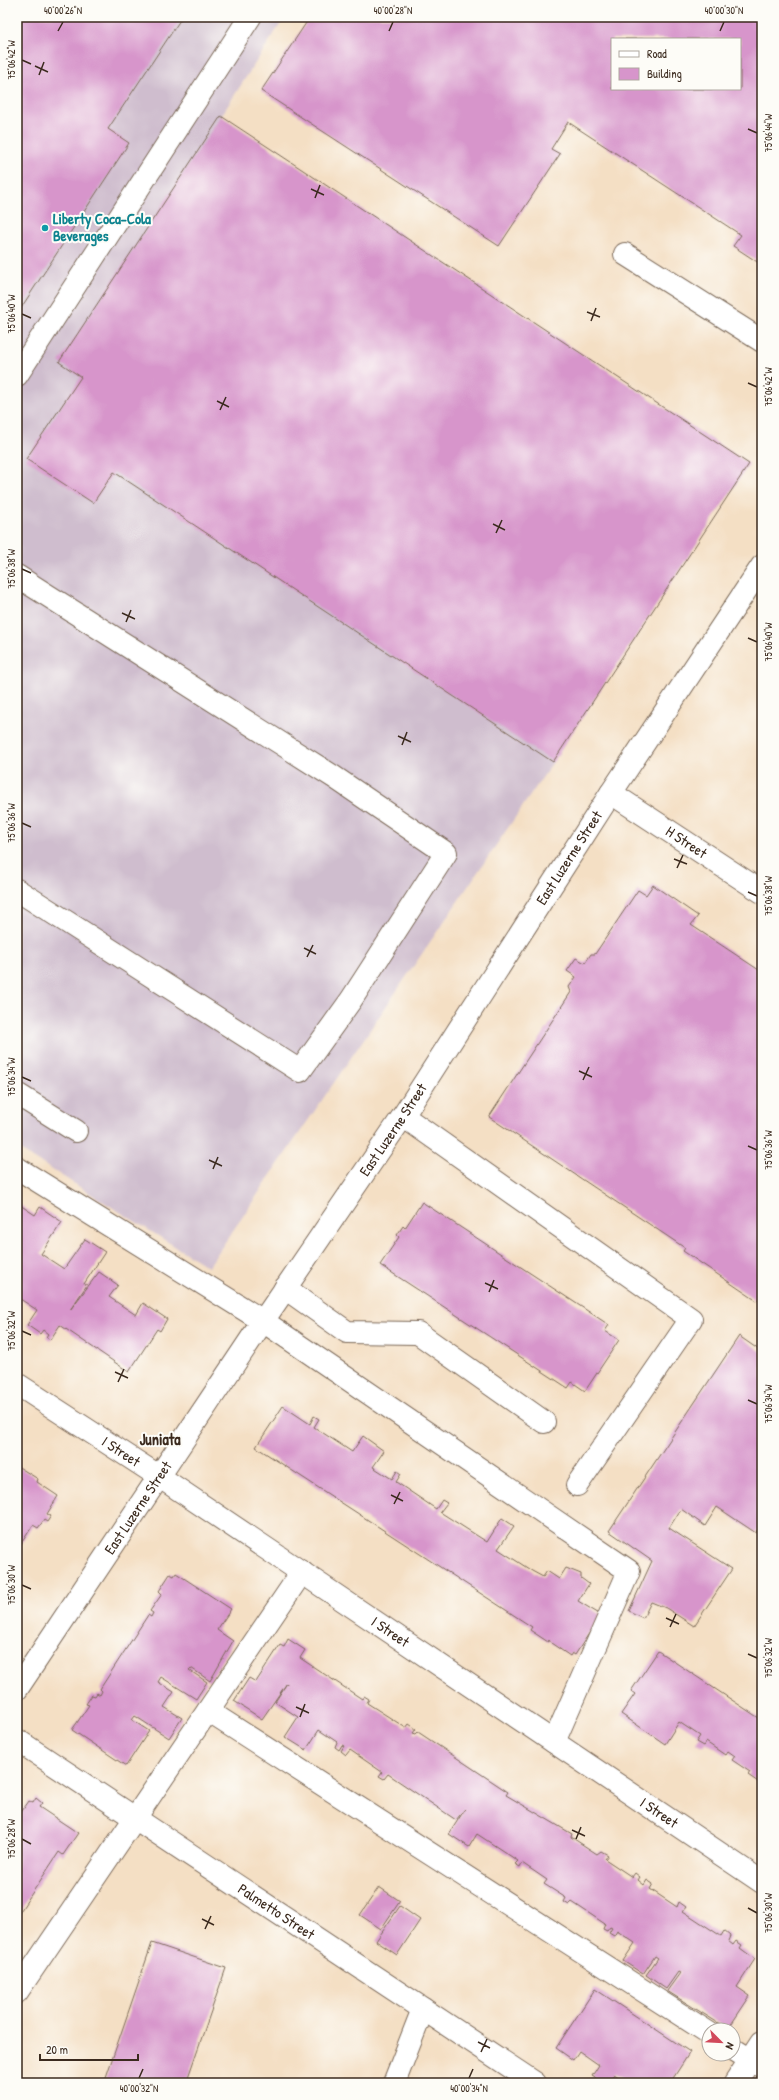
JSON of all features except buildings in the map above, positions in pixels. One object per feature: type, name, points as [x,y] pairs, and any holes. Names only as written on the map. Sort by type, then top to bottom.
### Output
[{"type":"street","points":[[17,375],[250,17]]},
{"type":"street","points":[[625,254],[762,341]]},
{"type":"street","name":"East Luzerne Street","points":[[17,1690],[285,1288],[403,1116],[611,793],[762,566]]},
{"type":"street","points":[[17,576],[334,778],[446,853],[351,1000],[300,1071],[17,890]]},
{"type":"street","name":"H Street","points":[[611,793],[762,892]]},
{"type":"street","points":[[17,1094],[76,1131]]},
{"type":"street","points":[[403,1116],[691,1318],[577,1485]]},
{"type":"street","points":[[17,1168],[263,1321],[629,1571],[554,1742]]},
{"type":"street","points":[[285,1288],[347,1332],[418,1333],[544,1422]]},
{"type":"street","name":"I Street","points":[[19,1389],[160,1477],[762,1882]]},
{"type":"street","points":[[17,1992],[302,1572]]},
{"type":"street","points":[[208,1711],[701,2028]]},
{"type":"street","name":"Palmetto Street","points":[[17,1740],[535,2083]]},
{"type":"street","points":[[394,2083],[423,2009]]},
{"type":"street","points":[[735,2083],[752,2055]]},
{"type":"shaded area","points":[[17,17],[285,17],[221,116],[749,464],[553,762],[208,1267],[17,1148]]},
{"type":"place","name":"Liberty Coca-Cola Beverages","points":[[45,228]]},
{"type":"district","name":"Juniata","points":[[160,1439]]}]
